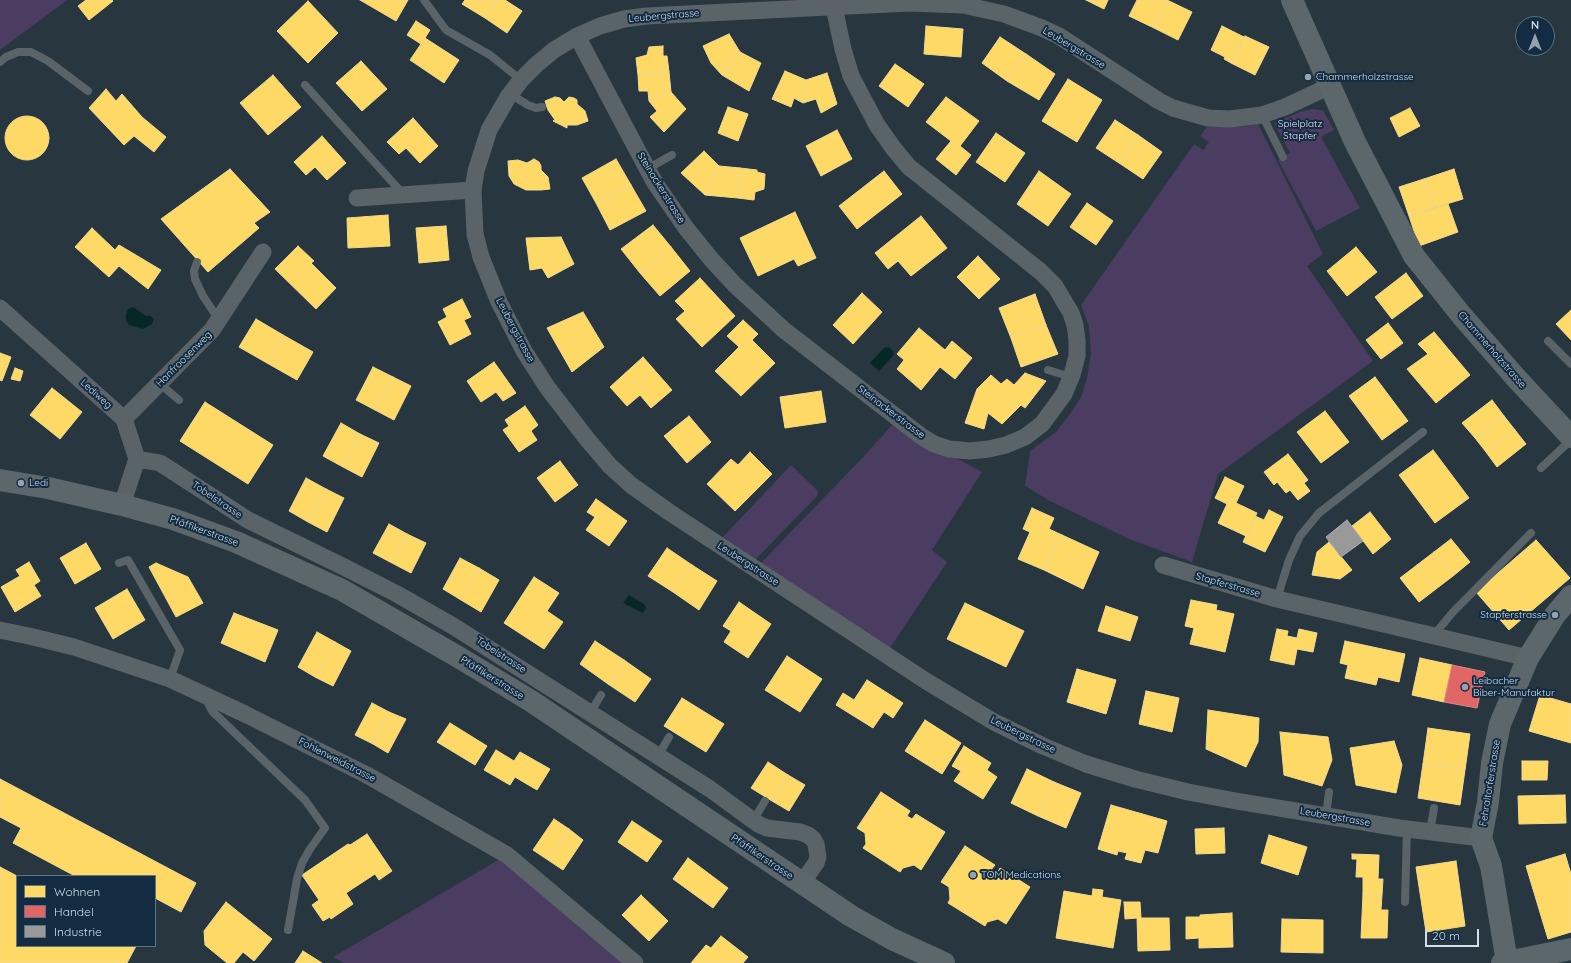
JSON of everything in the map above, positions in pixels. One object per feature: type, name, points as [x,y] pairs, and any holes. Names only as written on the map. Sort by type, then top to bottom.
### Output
[{"type":"main road","name":"Chammerholzstrasse","points":[[1292,0],[1355,142],[1414,256],[1462,316],[1517,379],[1568,433]]},
{"type":"main road","name":"Pfäffikerstrasse","points":[[0,480],[48,488],[122,505],[173,519],[236,542],[342,590],[460,658],[531,702],[851,916],[892,939],[944,963]]},
{"type":"main road","name":"Fehraltorferstrasse","points":[[1505,962],[1491,866],[1481,838],[1488,802],[1492,763],[1500,724],[1528,658],[1555,615],[1571,596]]},
{"type":"main road","points":[[1505,962],[1571,949]]},
{"type":"street","name":"Leubergstrasse","points":[[1330,86],[1285,107],[1262,115],[1230,119],[1208,118],[1173,108],[1054,34],[1024,20],[985,9],[963,5],[909,3],[834,6],[700,6],[624,19],[600,26],[577,36],[554,50],[537,64],[510,94],[489,130],[476,171],[473,190],[475,234],[481,257],[499,302],[524,351],[547,387],[610,466],[631,485],[663,508],[926,681],[994,722],[1043,746],[1086,764],[1150,783],[1188,792],[1326,816],[1407,829],[1481,838]]},
{"type":"street","name":"Steinackerstrasse","points":[[577,36],[647,169],[686,228],[711,259],[735,285],[784,330],[896,418],[934,444],[949,449],[970,451],[1006,445],[1025,437],[1042,424],[1054,410],[1064,394],[1072,377],[1077,356],[1075,324],[1064,299],[1055,286],[1042,272],[909,167],[894,149],[877,125],[851,76],[843,49],[834,6]]},
{"type":"street","points":[[357,198],[473,190]]},
{"type":"street","name":"Hanfroosenweg","points":[[124,419],[212,330],[263,252]]},
{"type":"street","name":"Lediweg","points":[[0,308],[124,419]]},
{"type":"street","points":[[122,505],[137,459],[124,419]]},
{"type":"street","name":"Tobelstrasse","points":[[137,459],[160,463],[248,520],[289,539],[397,594],[473,637],[710,789],[753,821],[767,828],[800,832],[808,835],[813,839],[818,850],[818,857],[816,864],[802,883]]},
{"type":"street","name":"Stapferstrasse","points":[[1163,565],[1277,599],[1528,658]]},
{"type":"street","name":"Fohlenweidstrasse","points":[[0,630],[74,647],[170,679],[204,694],[367,775],[507,855],[635,963]]},
{"type":"lane","points":[[424,0],[446,30],[490,55],[521,80]]},
{"type":"lane","points":[[0,62],[6,57],[18,52],[31,52],[48,61],[88,91]]},
{"type":"lane","points":[[305,85],[403,195]]},
{"type":"lane","points":[[510,94],[528,105],[536,108],[542,108]]},
{"type":"lane","points":[[1262,115],[1283,157]]},
{"type":"lane","points":[[647,169],[672,155]]},
{"type":"lane","points":[[197,262],[194,271],[195,280],[218,320]]},
{"type":"lane","points":[[1548,342],[1571,364]]},
{"type":"lane","points":[[1048,370],[1072,377]]},
{"type":"lane","points":[[159,383],[179,400]]},
{"type":"lane","points":[[1277,599],[1288,560],[1300,536],[1319,513],[1423,432]]},
{"type":"lane","points":[[1540,468],[1568,433]]},
{"type":"lane","points":[[1433,636],[1454,612],[1531,533]]},
{"type":"lane","points":[[119,563],[128,560],[180,650],[170,679]]},
{"type":"lane","points":[[204,694],[212,711],[305,800],[325,828],[310,849],[302,864],[297,879],[288,930]]},
{"type":"lane","points":[[590,713],[600,695]]},
{"type":"lane","points":[[658,756],[669,737]]},
{"type":"lane","points":[[1326,816],[1329,792]]},
{"type":"lane","points":[[753,821],[765,801]]},
{"type":"lane","points":[[1430,832],[1434,808]]},
{"type":"lane","points":[[1405,902],[1407,829]]},
{"type":"green space","points":[[0,0],[67,0],[0,50]]},
{"type":"green space","name":"Spielplatz Stapfer","points":[[1312,109],[1321,110],[1324,112],[1334,130],[1321,137],[1360,208],[1316,231],[1278,160],[1297,149],[1290,153],[1274,123],[1300,112]]},
{"type":"green space","points":[[1258,124],[1323,254],[1307,266],[1373,361],[1218,474],[1192,562],[1129,539],[1050,501],[1025,486],[1030,451],[1056,432],[1081,397],[1087,378],[1091,354],[1089,326],[1081,305],[1194,144],[1203,150],[1209,142],[1200,136],[1207,127],[1240,127]]},
{"type":"green space","points":[[893,424],[982,472],[932,550],[947,562],[890,648],[761,563]]},
{"type":"green space","points":[[791,465],[818,491],[817,496],[756,559],[722,538]]},
{"type":"green space","points":[[507,855],[635,963],[344,963],[333,957]]},
{"type":"shaded area","points":[[133,307],[146,316],[151,316],[154,319],[152,324],[143,329],[129,325],[126,320],[126,315],[128,309]]},
{"type":"shaded area","points":[[889,347],[893,351],[894,355],[879,371],[870,363],[884,348]]},
{"type":"shaded area","points":[[629,595],[644,604],[646,608],[643,613],[623,603]]},
{"type":"building: Wohnen","points":[[86,0],[113,1],[89,20],[78,6]]},
{"type":"building: Wohnen","points":[[360,0],[408,0],[396,21]]},
{"type":"building: Wohnen","points":[[465,0],[496,0],[485,18],[462,4]]},
{"type":"building: Wohnen","points":[[496,0],[505,0],[522,11],[507,33],[485,18]]},
{"type":"building: Wohnen","points":[[1086,0],[1108,0],[1104,9]]},
{"type":"building: Wohnen","points":[[1137,0],[1167,0],[1154,28],[1129,16]]},
{"type":"building: Wohnen","points":[[1167,0],[1192,12],[1178,40],[1154,28]]},
{"type":"building: Wohnen","points":[[308,1],[338,33],[308,63],[277,31]]},
{"type":"building: Wohnen","points":[[416,21],[430,30],[425,38],[459,60],[444,83],[410,60],[421,44],[407,35]]},
{"type":"building: Wohnen","points":[[926,26],[963,29],[961,57],[924,54]]},
{"type":"building: Wohnen","points":[[1222,26],[1244,37],[1231,63],[1224,59],[1225,57],[1211,50]]},
{"type":"building: Wohnen","points":[[729,34],[740,52],[722,75],[711,63],[703,46]]},
{"type":"building: Wohnen","points":[[1245,36],[1269,47],[1255,75],[1231,63]]},
{"type":"building: Wohnen","points":[[1000,37],[1026,54],[1007,81],[982,63]]},
{"type":"building: Wohnen","points":[[663,46],[663,56],[667,56],[669,72],[638,75],[636,58],[647,55],[649,47]]},
{"type":"building: Wohnen","points":[[740,52],[761,63],[749,91],[722,75]]},
{"type":"building: Wohnen","points":[[1026,54],[1055,74],[1039,100],[1007,81]]},
{"type":"building: Wohnen","points":[[361,61],[387,89],[362,111],[336,83]]},
{"type":"building: Wohnen","points":[[895,64],[924,84],[908,107],[879,86]]},
{"type":"building: Wohnen","points":[[785,71],[806,80],[803,103],[794,98],[791,107],[772,99]]},
{"type":"building: Wohnen","points":[[669,72],[671,92],[649,101],[648,91],[639,91],[638,75]]},
{"type":"building: Wohnen","points":[[827,73],[837,104],[821,113],[816,99],[803,103],[806,80]]},
{"type":"building: Wohnen","points":[[273,75],[301,107],[268,135],[240,103]]},
{"type":"building: Wohnen","points":[[1068,79],[1102,100],[1077,142],[1042,121]]},
{"type":"building: Wohnen","points":[[106,89],[116,101],[122,94],[142,117],[166,137],[154,152],[134,136],[124,145],[89,108]]},
{"type":"building: Wohnen","points":[[671,92],[686,109],[664,132],[650,117],[657,111],[649,101]]},
{"type":"building: Wohnen","points":[[555,97],[560,98],[564,102],[569,97],[577,100],[577,104],[585,111],[588,121],[577,125],[567,125],[567,128],[553,121],[555,120],[548,110],[545,101]]},
{"type":"building: Wohnen","points":[[946,97],[979,121],[960,146],[971,155],[956,175],[936,159],[951,141],[926,122]]},
{"type":"building: Wohnen","points":[[728,107],[748,114],[738,141],[718,133]]},
{"type":"building: Wohnen","points":[[1410,108],[1420,126],[1399,137],[1390,118]]},
{"type":"building: Wohnen","points":[[23,116],[31,116],[43,122],[49,134],[49,142],[43,154],[31,160],[23,160],[11,154],[5,142],[5,134],[11,122]]},
{"type":"building: Wohnen","points":[[413,118],[438,146],[420,163],[406,148],[399,154],[387,142]]},
{"type":"building: Wohnen","points":[[1115,120],[1138,135],[1119,163],[1096,148]]},
{"type":"building: Wohnen","points":[[837,130],[852,159],[821,176],[806,146]]},
{"type":"building: Wohnen","points":[[996,133],[1025,153],[1005,182],[976,162]]},
{"type":"building: Wohnen","points":[[1138,135],[1162,152],[1143,179],[1119,163]]},
{"type":"building: Wohnen","points":[[322,136],[346,163],[327,180],[315,167],[306,175],[294,162]]},
{"type":"building: Wohnen","points":[[704,151],[719,166],[705,195],[681,173]]},
{"type":"building: Wohnen","points":[[534,159],[539,162],[541,170],[548,177],[550,189],[526,190],[514,184],[509,176],[508,161],[518,160],[527,163]]},
{"type":"building: Wohnen","points":[[616,159],[631,185],[596,203],[582,178]]},
{"type":"building: Wohnen","points":[[719,166],[740,168],[738,198],[705,195]]},
{"type":"building: Wohnen","points":[[740,168],[757,170],[757,172],[765,174],[764,189],[755,192],[754,200],[738,198]]},
{"type":"building: Wohnen","points":[[230,169],[270,212],[254,223],[259,228],[208,272],[161,219]]},
{"type":"building: Wohnen","points":[[1454,169],[1463,199],[1433,208],[1424,179]]},
{"type":"building: Wohnen","points":[[884,171],[902,194],[857,229],[839,206]]},
{"type":"building: Wohnen","points":[[1039,171],[1071,194],[1048,226],[1017,204]]},
{"type":"building: Wohnen","points":[[1424,179],[1433,208],[1409,216],[1399,187]]},
{"type":"building: Wohnen","points":[[631,185],[646,211],[610,230],[596,203]]},
{"type":"building: Wohnen","points":[[1087,203],[1113,221],[1096,245],[1070,227]]},
{"type":"building: Wohnen","points":[[1448,204],[1458,232],[1419,246],[1409,216]]},
{"type":"building: Wohnen","points":[[795,212],[816,258],[798,266],[794,259],[758,276],[740,238]]},
{"type":"building: Wohnen","points":[[388,215],[390,246],[348,248],[347,218]]},
{"type":"building: Wohnen","points":[[921,216],[947,248],[911,276],[898,261],[888,269],[875,253]]},
{"type":"building: Wohnen","points":[[653,225],[671,247],[640,273],[621,249]]},
{"type":"building: Wohnen","points":[[446,226],[449,260],[419,263],[416,228]]},
{"type":"building: Wohnen","points":[[92,228],[115,250],[119,245],[161,270],[148,289],[119,266],[109,277],[75,247]]},
{"type":"building: Wohnen","points":[[561,237],[574,264],[548,278],[542,268],[530,270],[526,238]]},
{"type":"building: Wohnen","points":[[298,246],[314,261],[311,263],[336,288],[316,309],[275,269]]},
{"type":"building: Wohnen","points":[[671,247],[690,271],[660,296],[640,273]]},
{"type":"building: Wohnen","points":[[1356,247],[1377,272],[1347,296],[1327,271]]},
{"type":"building: Wohnen","points":[[978,256],[1000,279],[979,299],[957,277]]},
{"type":"building: Wohnen","points":[[1406,273],[1423,296],[1392,319],[1375,297]]},
{"type":"building: Wohnen","points":[[700,278],[735,316],[702,347],[676,319],[685,311],[675,301]]},
{"type":"building: Wohnen","points":[[862,293],[882,312],[853,344],[833,325]]},
{"type":"building: Wohnen","points":[[1035,294],[1046,325],[1011,338],[999,308]]},
{"type":"building: Wohnen","points":[[462,299],[471,317],[464,320],[471,334],[450,345],[438,322],[447,317],[443,309]]},
{"type":"building: Wohnen","points":[[1571,310],[1571,340],[1556,324]]},
{"type":"building: Wohnen","points":[[583,312],[604,347],[572,372],[547,328]]},
{"type":"building: Wohnen","points":[[256,319],[283,335],[267,363],[239,347]]},
{"type":"building: Wohnen","points":[[743,320],[758,334],[752,340],[775,363],[741,396],[715,371],[739,347],[727,336]]},
{"type":"building: Wohnen","points":[[1388,323],[1403,343],[1381,359],[1366,340]]},
{"type":"building: Wohnen","points":[[1046,325],[1058,354],[1021,367],[1011,338]]},
{"type":"building: Wohnen","points":[[919,328],[945,350],[952,341],[972,358],[955,379],[940,367],[921,390],[897,369],[904,360],[897,354]]},
{"type":"building: Wohnen","points":[[1434,332],[1470,375],[1436,403],[1407,369],[1428,354],[1418,344]]},
{"type":"building: Wohnen","points":[[283,335],[313,352],[297,380],[267,363]]},
{"type":"building: Wohnen","points":[[0,353],[11,357],[2,381],[0,380]]},
{"type":"building: Wohnen","points":[[643,357],[672,390],[651,408],[640,395],[627,406],[610,387]]},
{"type":"building: Wohnen","points":[[494,362],[516,393],[503,401],[496,392],[481,402],[467,381]]},
{"type":"building: Wohnen","points":[[373,367],[393,377],[375,410],[356,400]]},
{"type":"building: Wohnen","points":[[15,368],[23,371],[20,381],[11,379]]},
{"type":"building: Wohnen","points":[[1025,373],[1046,381],[1025,408],[1021,405],[1002,424],[988,413],[984,429],[965,423],[977,389],[991,375],[1001,384],[1007,379],[1014,385]]},
{"type":"building: Wohnen","points":[[393,377],[411,386],[394,420],[375,410]]},
{"type":"building: Wohnen","points":[[1375,377],[1408,421],[1382,440],[1349,396]]},
{"type":"building: Wohnen","points":[[52,388],[82,412],[60,439],[30,415]]},
{"type":"building: Wohnen","points":[[821,391],[826,422],[785,428],[780,397]]},
{"type":"building: Wohnen","points":[[1492,400],[1504,416],[1475,438],[1462,423]]},
{"type":"building: Wohnen","points":[[205,402],[273,445],[248,484],[180,441]]},
{"type":"building: Wohnen","points":[[525,406],[538,425],[531,431],[537,440],[519,452],[503,430],[509,426],[505,420]]},
{"type":"building: Wohnen","points":[[1325,411],[1349,442],[1321,463],[1297,432]]},
{"type":"building: Wohnen","points":[[689,416],[711,442],[687,463],[664,436]]},
{"type":"building: Wohnen","points":[[1504,416],[1515,430],[1486,452],[1475,438]]},
{"type":"building: Wohnen","points":[[341,423],[360,434],[343,467],[323,456]]},
{"type":"building: Wohnen","points":[[1515,430],[1526,444],[1497,467],[1486,452]]},
{"type":"building: Wohnen","points":[[360,434],[379,443],[362,477],[343,467]]},
{"type":"building: Wohnen","points":[[1433,450],[1469,498],[1435,523],[1399,475]]},
{"type":"building: Wohnen","points":[[750,452],[772,474],[735,511],[707,484],[731,459],[738,465]]},
{"type":"building: Wohnen","points":[[1288,454],[1308,480],[1304,483],[1310,491],[1298,500],[1290,490],[1286,493],[1277,482],[1274,485],[1264,472]]},
{"type":"building: Wohnen","points":[[560,461],[578,485],[555,502],[537,478]]},
{"type":"building: Wohnen","points":[[1225,477],[1244,486],[1236,503],[1257,513],[1246,536],[1218,523],[1227,504],[1215,498]]},
{"type":"building: Wohnen","points":[[306,478],[326,489],[308,522],[289,511]]},
{"type":"building: Wohnen","points":[[326,489],[344,498],[327,532],[308,522]]},
{"type":"building: Wohnen","points":[[596,499],[627,521],[609,546],[586,530],[595,517],[587,512]]},
{"type":"building: Wohnen","points":[[1032,508],[1054,518],[1049,529],[1062,535],[1044,570],[1018,559],[1030,532],[1023,529]]},
{"type":"building: Wohnen","points":[[1269,510],[1283,517],[1265,552],[1243,542],[1255,516],[1264,520]]},
{"type":"building: Wohnen","points":[[1370,512],[1391,539],[1373,554],[1352,526]]},
{"type":"building: Wohnen","points":[[389,524],[407,534],[392,563],[373,553]]},
{"type":"building: Wohnen","points":[[407,534],[426,543],[411,573],[392,563]]},
{"type":"building: Wohnen","points":[[1062,535],[1099,552],[1083,589],[1044,570]]},
{"type":"building: Wohnen","points":[[1451,539],[1470,562],[1453,576],[1434,552]]},
{"type":"building: Wohnen","points":[[1536,540],[1570,578],[1509,630],[1476,592]]},
{"type":"building: Wohnen","points":[[1329,542],[1352,570],[1340,579],[1312,575],[1317,552]]},
{"type":"building: Wohnen","points":[[86,543],[101,569],[75,584],[60,558]]},
{"type":"building: Wohnen","points":[[667,548],[692,565],[673,592],[648,576]]},
{"type":"building: Wohnen","points":[[1434,552],[1453,576],[1436,589],[1417,565]]},
{"type":"building: Wohnen","points":[[460,558],[479,568],[461,600],[443,589]]},
{"type":"building: Wohnen","points":[[29,562],[40,581],[34,585],[41,596],[15,612],[1,587],[20,576],[16,570]]},
{"type":"building: Wohnen","points":[[156,563],[188,577],[203,603],[176,617],[149,567]]},
{"type":"building: Wohnen","points":[[692,565],[717,581],[699,610],[673,592]]},
{"type":"building: Wohnen","points":[[1417,565],[1436,589],[1419,602],[1400,578]]},
{"type":"building: Wohnen","points":[[479,568],[499,580],[481,612],[461,600]]},
{"type":"building: Wohnen","points":[[534,577],[559,593],[547,611],[563,622],[544,649],[504,623]]},
{"type":"building: Wohnen","points":[[127,589],[145,620],[113,639],[95,608]]},
{"type":"building: Wohnen","points":[[1191,600],[1217,605],[1216,610],[1234,614],[1225,652],[1190,644],[1194,628],[1185,626]]},
{"type":"building: Wohnen","points":[[739,602],[771,624],[748,658],[724,642],[731,631],[723,626]]},
{"type":"building: Wohnen","points":[[965,603],[1024,631],[1006,667],[947,639]]},
{"type":"building: Wohnen","points":[[1106,606],[1138,617],[1130,641],[1098,631]]},
{"type":"building: Wohnen","points":[[234,613],[278,630],[265,662],[221,643]]},
{"type":"building: Wohnen","points":[[1277,629],[1288,631],[1287,636],[1297,638],[1299,629],[1317,633],[1313,652],[1297,649],[1294,665],[1270,660]]},
{"type":"building: Wohnen","points":[[317,632],[335,642],[315,677],[298,667]]},
{"type":"building: Wohnen","points":[[595,641],[624,660],[608,684],[580,664]]},
{"type":"building: Wohnen","points":[[1345,641],[1405,654],[1399,682],[1378,677],[1376,685],[1345,678],[1348,665],[1340,663]]},
{"type":"building: Wohnen","points":[[335,642],[351,651],[333,686],[315,677]]},
{"type":"building: Wohnen","points":[[787,656],[822,679],[800,712],[765,690]]},
{"type":"building: Wohnen","points":[[1420,658],[1452,665],[1444,702],[1412,695]]},
{"type":"building: Wohnen","points":[[624,660],[651,679],[635,702],[608,684]]},
{"type":"building: Wohnen","points":[[1077,669],[1116,680],[1106,714],[1067,702]]},
{"type":"building: Wohnen","points":[[867,680],[903,703],[893,718],[884,712],[873,728],[836,705],[843,693],[854,700]]},
{"type":"building: Wohnen","points":[[1146,691],[1179,698],[1172,732],[1139,724]]},
{"type":"building: Wohnen","points":[[1540,695],[1571,704],[1571,743],[1529,731]]},
{"type":"building: Wohnen","points":[[682,698],[724,724],[706,752],[664,726]]},
{"type":"building: Wohnen","points":[[372,703],[389,712],[373,744],[355,735]]},
{"type":"building: Wohnen","points":[[1208,710],[1259,718],[1258,742],[1246,767],[1206,749]]},
{"type":"building: Wohnen","points":[[389,712],[406,719],[388,753],[373,744]]},
{"type":"building: Wohnen","points":[[925,720],[961,743],[942,774],[905,751]]},
{"type":"building: Wohnen","points":[[450,723],[487,746],[475,765],[437,742]]},
{"type":"building: Wohnen","points":[[1428,728],[1470,734],[1465,770],[1423,764]]},
{"type":"building: Wohnen","points":[[1280,732],[1328,737],[1332,760],[1322,786],[1284,775]]},
{"type":"building: Wohnen","points":[[1394,741],[1402,765],[1396,793],[1356,785],[1350,748]]},
{"type":"building: Wohnen","points":[[964,746],[991,763],[987,770],[997,777],[983,799],[954,781],[961,771],[952,766]]},
{"type":"building: Wohnen","points":[[496,750],[514,761],[520,752],[550,769],[537,790],[515,777],[510,785],[484,770]]},
{"type":"building: Wohnen","points":[[1522,761],[1548,761],[1547,780],[1522,780]]},
{"type":"building: Wohnen","points":[[768,762],[788,775],[772,801],[751,788]]},
{"type":"building: Wohnen","points":[[1423,764],[1465,770],[1460,805],[1418,798]]},
{"type":"building: Wohnen","points":[[1027,769],[1054,782],[1038,816],[1011,803]]},
{"type":"building: Wohnen","points":[[788,775],[805,785],[789,811],[772,801]]},
{"type":"building: Wohnen","points":[[0,779],[196,883],[181,912],[156,899],[156,875],[73,875],[13,843],[21,828],[0,817]]},
{"type":"building: Wohnen","points":[[1054,782],[1081,793],[1066,828],[1038,816]]},
{"type":"building: Wohnen","points":[[881,792],[910,811],[907,816],[912,819],[916,814],[945,832],[921,870],[914,865],[903,868],[900,872],[863,848],[866,844],[865,833],[857,828]]},
{"type":"building: Wohnen","points":[[1565,795],[1566,823],[1519,824],[1518,796]]},
{"type":"building: Wohnen","points":[[1111,805],[1167,821],[1158,853],[1145,850],[1141,863],[1125,859],[1127,853],[1118,851],[1117,855],[1098,849]]},
{"type":"building: Wohnen","points":[[554,819],[569,829],[548,860],[533,850]]},
{"type":"building: Wohnen","points":[[632,821],[662,841],[647,862],[618,842]]},
{"type":"building: Wohnen","points":[[1224,828],[1225,853],[1196,854],[1195,829]]},
{"type":"building: Wohnen","points":[[569,829],[583,840],[563,870],[548,860]]},
{"type":"building: Wohnen","points":[[367,834],[392,871],[379,880],[375,874],[346,893],[353,904],[331,919],[330,917],[323,921],[312,905],[319,900],[302,875],[348,844],[350,845]]},
{"type":"building: Wohnen","points":[[1269,835],[1307,847],[1298,875],[1261,863]]},
{"type":"building: Wohnen","points":[[965,846],[995,865],[991,870],[997,874],[1000,868],[1030,887],[1006,924],[998,919],[987,922],[985,926],[948,903],[950,899],[949,887],[941,882]]},
{"type":"building: Wohnen","points":[[1352,854],[1379,855],[1378,879],[1383,879],[1382,895],[1363,894],[1363,877],[1356,877],[1357,859],[1352,859]]},
{"type":"building: Wohnen","points":[[1565,854],[1571,874],[1571,932],[1548,939],[1526,866]]},
{"type":"building: Wohnen","points":[[688,858],[728,888],[713,908],[673,879]]},
{"type":"building: Wohnen","points":[[1456,861],[1465,926],[1426,932],[1416,867]]},
{"type":"building: Wohnen","points":[[0,867],[16,875],[16,947],[135,947],[127,963],[0,963]]},
{"type":"building: Wohnen","points":[[1093,889],[1103,890],[1102,897],[1121,900],[1113,948],[1056,938],[1064,891],[1092,896]]},
{"type":"building: Wohnen","points":[[1363,894],[1382,895],[1381,910],[1388,910],[1387,938],[1361,938]]},
{"type":"building: Wohnen","points":[[641,895],[668,921],[649,941],[622,915]]},
{"type":"building: Wohnen","points":[[226,902],[272,939],[254,961],[243,952],[234,963],[227,963],[205,945],[204,931]]},
{"type":"building: Wohnen","points":[[1124,902],[1140,902],[1141,918],[1169,918],[1170,950],[1138,951],[1137,918],[1125,919]]},
{"type":"building: Wohnen","points":[[1232,913],[1233,947],[1199,948],[1199,938],[1186,939],[1186,917],[1200,917],[1200,915]]},
{"type":"building: Wohnen","points":[[1282,919],[1323,920],[1323,953],[1281,952]]},
{"type":"building: Wohnen","points":[[721,936],[748,957],[743,963],[691,963],[706,945],[711,948]]},
{"type":"building: Wohnen","points":[[303,951],[322,963],[295,963]]},
{"type":"building: Handel","name":"Leibacher Biber-Manufaktur","points":[[1452,665],[1485,672],[1477,708],[1444,702]]},
{"type":"building: Industrie","points":[[1347,520],[1363,541],[1341,557],[1326,537]]},
{"type":"place","name":"Chammerholzstrasse","points":[[1308,77]]},
{"type":"place","name":"Ledi","points":[[21,483]]},
{"type":"place","name":"Stapferstrasse","points":[[1555,615]]},
{"type":"place","name":"Leibacher Biber-Manufaktur","points":[[1465,687]]},
{"type":"place","name":"TOM Medications","points":[[973,875]]}]
